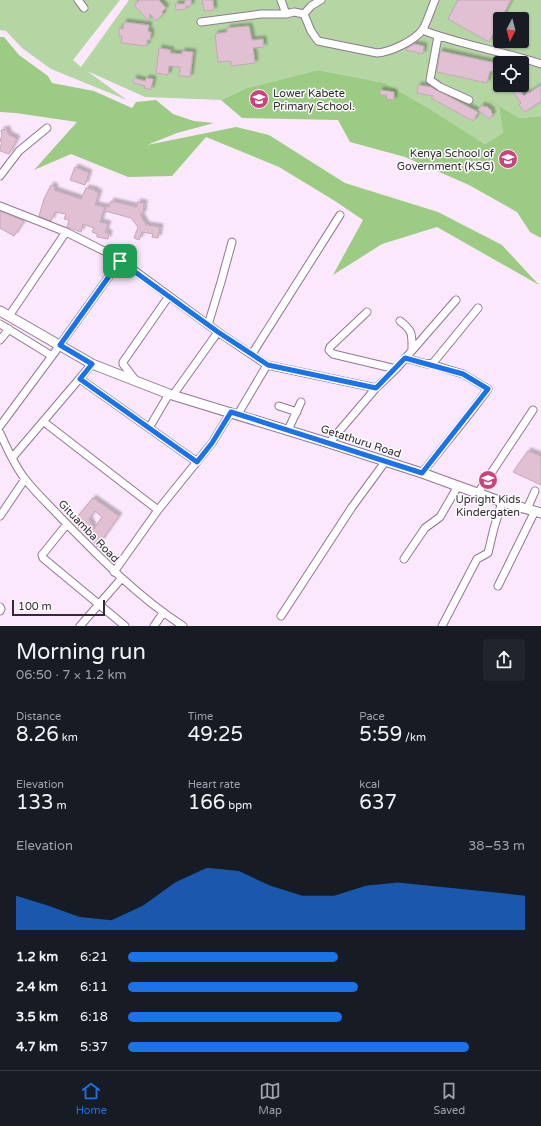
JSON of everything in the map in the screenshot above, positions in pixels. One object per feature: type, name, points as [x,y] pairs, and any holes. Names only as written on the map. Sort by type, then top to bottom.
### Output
[{"type":"main road","name":"Getathuru Road","points":[[0,311],[92,364],[136,381],[171,394],[329,443],[422,473],[502,502],[534,511]]},
{"type":"street","points":[[78,0],[84,8]]},
{"type":"street","points":[[281,0],[286,14]]},
{"type":"street","points":[[304,14],[311,6],[321,0]]},
{"type":"street","points":[[304,14],[311,31],[318,41],[377,53],[384,53],[415,37],[422,30],[435,0]]},
{"type":"street","points":[[200,22],[261,14],[286,14],[294,12],[304,14]]},
{"type":"street","points":[[422,30],[471,46],[502,52],[541,64]]},
{"type":"street","points":[[438,36],[430,80],[440,87],[470,100]]},
{"type":"street","points":[[0,176],[19,151],[47,128]]},
{"type":"street","points":[[0,206],[66,232],[93,245],[120,261],[208,325],[268,365],[376,388]]},
{"type":"street","points":[[252,354],[340,215]]},
{"type":"street","points":[[9,316],[66,232]]},
{"type":"street","points":[[208,325],[232,242]]},
{"type":"street","points":[[0,426],[120,261]]},
{"type":"street","points":[[136,381],[123,362],[169,296]]},
{"type":"street","points":[[329,443],[376,388],[396,368],[456,300]]},
{"type":"street","points":[[430,364],[433,363],[478,308]]},
{"type":"street","points":[[367,312],[330,347],[329,350],[333,354],[396,368]]},
{"type":"street","points":[[400,321],[410,328],[412,334],[412,350]]},
{"type":"street","points":[[0,324],[52,356]]},
{"type":"street","points":[[0,340],[9,329]]},
{"type":"street","points":[[149,428],[171,394],[218,332]]},
{"type":"street","points":[[405,358],[463,374],[488,389],[422,473]]},
{"type":"street","points":[[12,458],[92,364]]},
{"type":"street","points":[[114,572],[158,510],[212,443],[268,365]]},
{"type":"street","points":[[80,379],[197,462]]},
{"type":"street","points":[[288,430],[301,402]]},
{"type":"street","points":[[279,406],[297,412]]},
{"type":"street","points":[[478,493],[533,410]]},
{"type":"street","points":[[44,422],[158,510]]},
{"type":"street","name":"Gituamba Road","points":[[0,433],[24,479],[121,579],[163,613],[183,626]]},
{"type":"street","points":[[281,616],[352,507],[385,462]]},
{"type":"street","points":[[0,516],[24,479]]},
{"type":"street","points":[[404,559],[425,528],[440,517],[458,486]]},
{"type":"street","points":[[498,586],[534,511],[535,491]]},
{"type":"street","points":[[442,626],[477,558],[488,553],[502,502]]},
{"type":"street","points":[[67,524],[42,555],[43,558],[125,626]]},
{"type":"street","points":[[80,626],[121,579]]},
{"type":"street","points":[[0,607],[0,611]]},
{"type":"street","points":[[154,626],[163,613]]},
{"type":"green space","name":"Kenya School of Government (KSG)","points":[[0,0],[120,0],[73,60],[81,67],[129,0],[541,0],[541,116],[519,118],[484,97],[499,107],[503,133],[485,144],[430,109],[385,83],[318,70],[247,88],[221,100],[145,97],[87,71],[127,100],[51,69],[22,48],[6,31],[0,30]]},
{"type":"green space","points":[[0,37],[4,37],[19,55],[48,76],[52,83],[94,91],[132,108],[136,102],[156,100],[173,114],[194,121],[214,123],[177,133],[147,145],[236,127],[269,135],[345,183],[438,212],[502,245],[539,285],[437,227],[382,244],[333,275],[363,220],[279,167],[206,137],[172,176],[128,177],[71,154],[34,170],[77,122],[0,112]]},
{"type":"green space","points":[[318,70],[385,83],[430,109],[485,144],[503,133],[499,107],[475,91],[519,118],[541,116],[541,238],[530,232],[517,212],[469,185],[405,157],[350,142],[338,120],[242,118],[221,100],[247,88]]},
{"type":"building","points":[[140,0],[159,0],[166,8],[162,12],[163,14],[156,21],[150,14],[149,21],[134,5]]},
{"type":"building","points":[[185,0],[191,0],[191,6],[186,6],[186,9],[176,10],[175,4],[185,4]]},
{"type":"building","points":[[202,0],[213,0],[214,10],[204,11]]},
{"type":"building","points":[[458,0],[511,0],[505,12],[493,12],[493,34],[489,42],[448,19]]},
{"type":"building","points":[[124,22],[149,25],[148,31],[151,32],[150,40],[147,40],[147,46],[121,43],[122,36],[119,36],[119,28],[123,29]]},
{"type":"building","points":[[249,26],[252,40],[263,39],[264,47],[253,48],[255,63],[231,66],[231,61],[218,62],[215,34],[227,32],[227,28]]},
{"type":"building","points":[[414,44],[424,46],[423,54],[406,50]]},
{"type":"building","points":[[159,48],[171,50],[170,53],[182,54],[182,51],[193,52],[190,77],[179,76],[180,67],[169,66],[168,75],[156,73]]},
{"type":"building","points":[[440,51],[493,62],[493,72],[490,71],[487,83],[437,72]]},
{"type":"building","points":[[134,78],[145,81],[146,78],[153,79],[151,90],[144,88],[145,86],[133,83]]},
{"type":"building","points":[[418,85],[431,87],[478,112],[473,121],[431,98],[433,96],[417,93]]},
{"type":"building","points":[[541,85],[541,101],[525,112],[519,105],[521,103],[513,92],[521,92],[524,96],[528,92],[529,93]]},
{"type":"building","points":[[380,90],[394,92],[394,100],[386,99],[387,95],[380,95]]},
{"type":"building","points":[[482,105],[485,107],[486,106],[492,111],[491,112],[493,114],[489,119],[478,110]]},
{"type":"building","points":[[7,129],[8,134],[17,139],[9,154],[0,151],[2,143],[0,141],[2,135],[1,130]]},
{"type":"building","points":[[75,167],[89,173],[85,185],[70,180]]},
{"type":"building","points":[[51,185],[55,187],[54,190],[81,199],[86,188],[95,190],[99,193],[95,205],[105,207],[100,222],[108,224],[105,232],[109,233],[108,239],[97,237],[97,234],[92,232],[94,228],[83,224],[81,232],[67,227],[69,220],[64,219],[66,214],[55,212],[51,221],[39,216],[44,199]]},
{"type":"building","points":[[111,201],[137,207],[137,202],[144,203],[143,214],[140,214],[146,225],[160,227],[158,238],[152,237],[153,234],[142,232],[139,240],[134,238],[138,227],[131,218],[105,211],[106,206],[109,207]]},
{"type":"building","points":[[0,211],[24,221],[14,236],[0,228]]},
{"type":"building","points":[[528,451],[541,456],[541,485],[513,472]]},
{"type":"building","points":[[93,498],[119,516],[97,547],[86,532],[85,534],[73,522]],"holes":[[[95,511],[102,517],[94,529],[89,519]]]},
{"type":"place","name":"Lower Kabete Primary School.","points":[[259,99]]},
{"type":"place","name":"Kenya School of Government (KSG)","points":[[508,159]]},
{"type":"place","name":"Upright Kids Kindergaten","points":[[488,480]]},
{"type":"route","points":[[120,261],[218,332],[268,365],[376,388],[405,358],[463,374],[488,389],[457,431],[448,439],[422,473],[231,412],[212,443],[197,462],[80,379],[92,364],[60,345],[120,261]]}]
